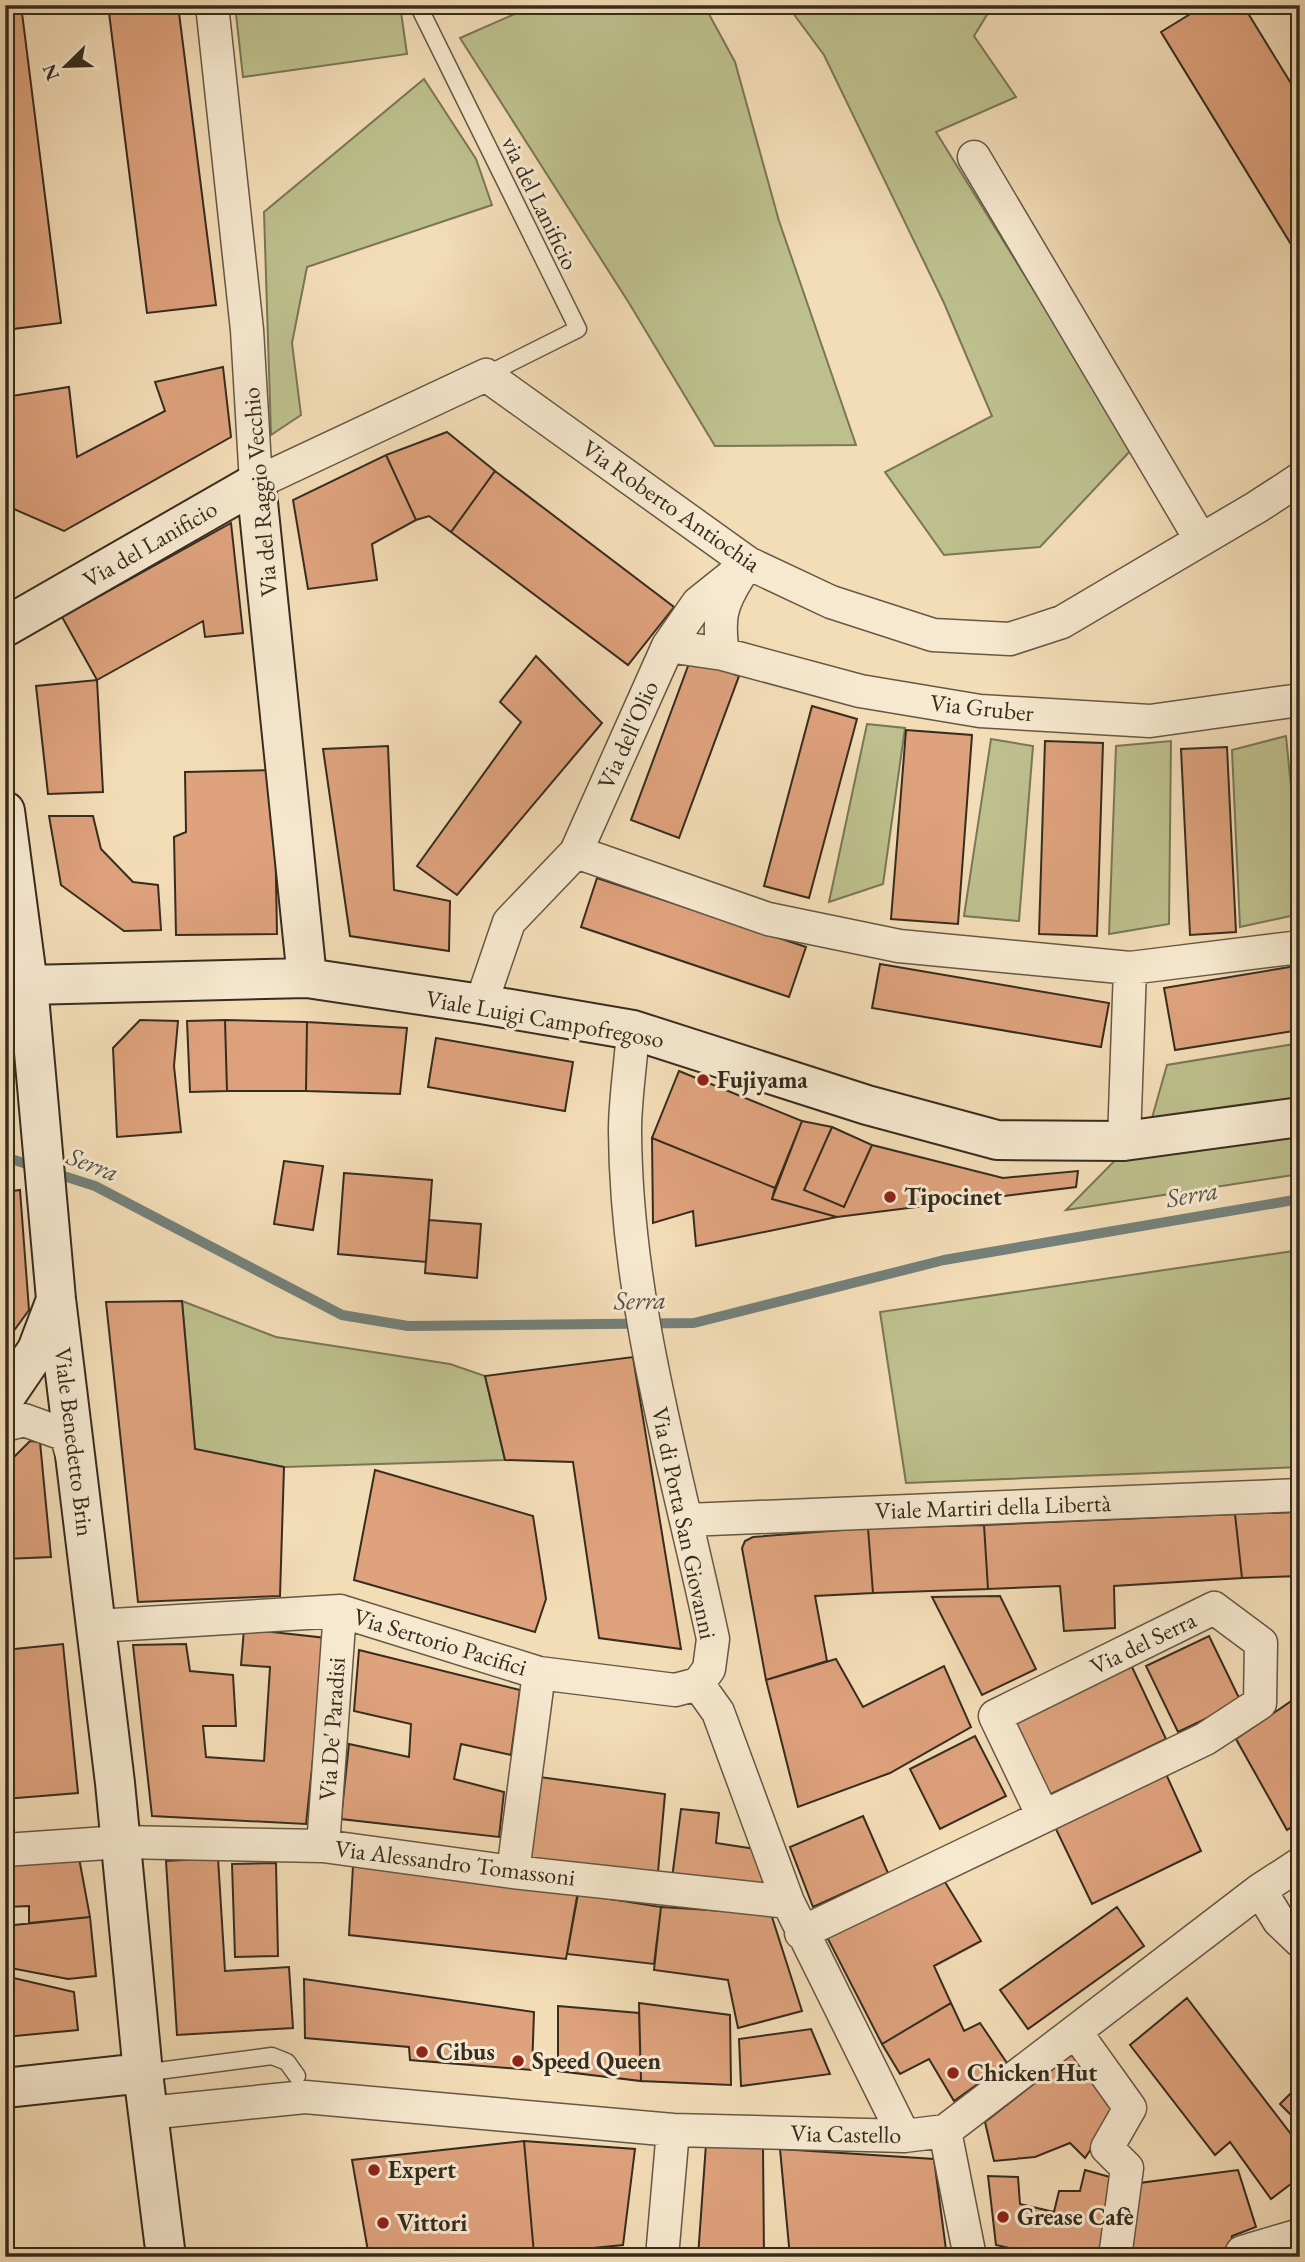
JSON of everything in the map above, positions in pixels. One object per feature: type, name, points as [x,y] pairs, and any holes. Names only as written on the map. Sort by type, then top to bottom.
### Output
[{"type":"street","name":"Via del Raggio Vecchio","points":[[212,5],[247,330],[256,482],[307,978]]},
{"type":"street","points":[[974,156],[1201,540]]},
{"type":"street","name":"Via del Lanificio","points":[[5,627],[256,482],[486,375]]},
{"type":"street","name":"Via Roberto Antiochia","points":[[486,375],[748,563],[831,602],[933,635],[1010,639],[1062,622],[1296,485]]},
{"type":"street","points":[[723,654],[718,622],[727,596],[748,563]]},
{"type":"street","name":"Via dell'Olio","points":[[481,1004],[509,922],[576,852],[668,646],[698,603],[748,563]]},
{"type":"street","name":"Via Gruber","points":[[668,646],[723,654],[859,691],[980,711],[1150,721],[1300,700]]},
{"type":"street","name":"Viale Benedetto Brin","points":[[5,811],[28,985],[55,1299],[96,1626],[121,1842],[143,2073],[166,2257]]},
{"type":"street","points":[[576,852],[768,919],[899,946],[1130,968],[1300,947]]},
{"type":"street","points":[[1124,1142],[1130,968]]},
{"type":"street","name":"Viale Luigi Campofregoso","points":[[28,985],[307,978],[481,1004],[634,1030],[867,1105],[997,1140],[1124,1142],[1300,1117]]},
{"type":"street","name":"Via di Porta San Giovanni","points":[[634,1030],[625,1130],[634,1261],[656,1396],[713,1639],[709,1668],[698,1684]]},
{"type":"street","points":[[5,1397],[37,1350],[55,1299]]},
{"type":"street","points":[[5,1424],[24,1420],[66,1435],[78,1473]]},
{"type":"street","name":"Viale Martiri della Libertà","points":[[687,1520],[1300,1495]]},
{"type":"street","name":"Via del Serra","points":[[802,1933],[1205,1739],[1261,1703],[1261,1643],[1214,1608],[995,1716],[1043,1816]]},
{"type":"street","name":"Via Sertorio Pacifici","points":[[96,1626],[340,1611],[539,1673],[675,1690],[698,1684]]},
{"type":"street","name":"Via De' Paradisi","points":[[323,1846],[340,1611]]},
{"type":"street","points":[[513,1872],[539,1673]]},
{"type":"street","points":[[698,1684],[718,1712],[802,1933],[904,2136]]},
{"type":"street","name":"Via Alessandro Tomassoni","points":[[5,1850],[121,1842],[323,1846],[513,1872],[788,1902]]},
{"type":"street","name":"Via Castello","points":[[148,2113],[301,2086],[673,2130],[904,2136],[945,2131],[1077,2034],[1261,1890],[1300,1864]]},
{"type":"street","points":[[1261,1890],[1279,1922],[1300,1941]]},
{"type":"street","points":[[1077,2034],[1130,2108],[1107,2148],[1127,2168],[1115,2257]]},
{"type":"street","points":[[5,2088],[143,2073]]},
{"type":"street","points":[[662,2257],[673,2130]]},
{"type":"street","points":[[945,2131],[970,2257]]},
{"type":"street","points":[[1240,2257],[1242,2252],[1300,2235]]},
{"type":"lane","name":"via del Lanificio","points":[[418,5],[578,329],[486,375]]},
{"type":"lane","points":[[143,2073],[272,2056],[287,2062],[301,2086]]},
{"type":"green space","points":[[235,5],[400,5],[407,54],[243,77]]},
{"type":"green space","points":[[535,5],[704,5],[735,62],[779,221],[856,445],[715,446],[629,303],[460,38]]},
{"type":"green space","points":[[787,5],[993,5],[974,36],[1016,97],[936,132],[1132,449],[1040,547],[944,555],[885,472],[992,416],[944,303],[824,55]]},
{"type":"green space","points":[[424,79],[476,159],[492,205],[307,267],[292,343],[301,415],[271,435],[264,212]]},
{"type":"green space","points":[[867,724],[905,728],[883,884],[829,902]]},
{"type":"green space","points":[[1286,736],[1300,878],[1300,914],[1240,927],[1232,750]]},
{"type":"green space","points":[[991,739],[1033,746],[1019,921],[964,916]]},
{"type":"green space","points":[[1171,741],[1169,924],[1109,934],[1116,746]]},
{"type":"green space","points":[[1300,1043],[1300,1174],[1066,1210],[1150,1125],[1167,1065]]},
{"type":"green space","points":[[1300,1250],[1300,1467],[906,1483],[880,1312]]},
{"type":"green space","points":[[182,1301],[276,1337],[450,1364],[485,1376],[505,1460],[284,1467],[195,1449]]},
{"type":"building","points":[[5,5],[21,5],[61,323],[5,330]]},
{"type":"building","points":[[108,5],[178,5],[216,305],[147,313]]},
{"type":"building","points":[[1205,5],[1243,5],[1300,98],[1300,259],[1161,32]]},
{"type":"building","points":[[223,367],[231,437],[64,531],[7,506],[5,397],[69,387],[77,457],[165,411],[155,382]]},
{"type":"building","points":[[447,432],[495,471],[451,532],[429,516],[416,520],[386,455]]},
{"type":"building","points":[[386,455],[416,520],[372,544],[377,580],[308,589],[293,500]]},
{"type":"building","points":[[495,471],[674,607],[628,665],[451,532]]},
{"type":"building","points":[[231,523],[243,633],[205,637],[203,621],[97,680],[62,617]]},
{"type":"building","points":[[536,656],[602,723],[457,895],[417,866],[521,722],[500,702]]},
{"type":"building","points":[[691,658],[739,676],[679,838],[631,820]]},
{"type":"building","points":[[97,680],[103,792],[48,794],[36,686]]},
{"type":"building","points":[[812,706],[857,719],[809,898],[764,886]]},
{"type":"building","points":[[906,730],[972,735],[958,924],[891,919]]},
{"type":"building","points":[[1045,741],[1103,743],[1097,936],[1039,934]]},
{"type":"building","points":[[388,746],[394,890],[450,901],[449,951],[350,936],[323,749]]},
{"type":"building","points":[[1227,747],[1236,932],[1190,935],[1181,749]]},
{"type":"building","points":[[274,770],[277,934],[176,935],[174,837],[186,832],[185,772]]},
{"type":"building","points":[[49,816],[93,816],[101,849],[133,882],[158,885],[161,930],[124,931],[61,885]]},
{"type":"building","points":[[597,878],[806,947],[789,997],[581,927]]},
{"type":"building","points":[[880,964],[1109,1003],[1101,1047],[872,1008]]},
{"type":"building","points":[[1296,966],[1300,1030],[1175,1050],[1164,988]]},
{"type":"building","points":[[140,1020],[178,1021],[174,1066],[181,1132],[117,1137],[113,1048]]},
{"type":"building","points":[[225,1020],[307,1022],[306,1091],[227,1091]]},
{"type":"building","points":[[225,1020],[227,1091],[190,1092],[187,1021]]},
{"type":"building","points":[[307,1022],[407,1028],[400,1094],[306,1091]]},
{"type":"building","points":[[436,1038],[573,1062],[565,1111],[428,1087]]},
{"type":"building","points":[[679,1071],[802,1121],[775,1188],[652,1138]]},
{"type":"building","points":[[802,1121],[832,1127],[804,1190],[844,1207],[872,1145],[1003,1178],[1078,1171],[1076,1187],[837,1217],[772,1199]]},
{"type":"building","points":[[832,1127],[872,1145],[844,1207],[804,1190]]},
{"type":"building","points":[[652,1138],[775,1188],[772,1199],[837,1217],[696,1246],[693,1211],[653,1223]]},
{"type":"building","points":[[284,1161],[323,1166],[313,1230],[274,1224]]},
{"type":"building","points":[[344,1173],[432,1180],[426,1262],[338,1254]]},
{"type":"building","points":[[20,1190],[29,1310],[5,1343],[5,1192]]},
{"type":"building","points":[[429,1220],[481,1224],[477,1278],[425,1273]]},
{"type":"building","points":[[182,1301],[195,1449],[284,1467],[280,1596],[138,1602],[106,1302]]},
{"type":"building","points":[[633,1357],[681,1649],[599,1638],[573,1462],[505,1460],[485,1376]]},
{"type":"building","points":[[30,1441],[40,1442],[51,1557],[5,1559],[5,1466]]},
{"type":"building","points":[[375,1470],[533,1516],[546,1599],[535,1632],[354,1580]]},
{"type":"building","points":[[1300,1512],[1300,1576],[1242,1578],[1235,1514]]},
{"type":"building","points":[[1235,1514],[1242,1578],[1114,1586],[1115,1628],[1064,1631],[1060,1586],[988,1589],[984,1525]]},
{"type":"building","points":[[984,1525],[988,1589],[873,1593],[868,1528]]},
{"type":"building","points":[[868,1528],[873,1593],[815,1596],[827,1661],[766,1680],[742,1548],[745,1541],[753,1537]]},
{"type":"building","points":[[1000,1596],[1036,1669],[982,1695],[932,1597]]},
{"type":"building","points":[[244,1629],[326,1638],[306,1824],[152,1816],[133,1645],[186,1644],[190,1671],[233,1675],[236,1726],[203,1726],[206,1757],[264,1761],[270,1667],[241,1665]]},
{"type":"building","points":[[1209,1636],[1241,1702],[1178,1732],[1146,1666]]},
{"type":"building","points":[[63,1644],[78,1793],[5,1799],[5,1650]]},
{"type":"building","points":[[359,1650],[520,1690],[511,1755],[461,1744],[454,1779],[504,1792],[499,1837],[341,1819],[349,1744],[409,1757],[411,1724],[354,1711]]},
{"type":"building","points":[[836,1659],[863,1707],[944,1666],[971,1727],[890,1773],[798,1807],[766,1680]]},
{"type":"building","points":[[1131,1665],[1166,1739],[1049,1795],[1014,1721]]},
{"type":"building","points":[[1300,1695],[1300,1821],[1287,1830],[1236,1739]]},
{"type":"building","points":[[975,1736],[1006,1796],[940,1829],[910,1769]]},
{"type":"building","points":[[1166,1774],[1201,1851],[1092,1904],[1054,1825]]},
{"type":"building","points":[[532,1776],[665,1794],[658,1872],[524,1857]]},
{"type":"building","points":[[681,1809],[719,1813],[716,1843],[755,1849],[770,1888],[672,1878]]},
{"type":"building","points":[[863,1816],[888,1873],[813,1907],[790,1847]]},
{"type":"building","points":[[79,1858],[90,1917],[29,1923],[29,1906],[6,1907],[5,1860]]},
{"type":"building","points":[[218,1858],[225,1971],[289,1967],[293,2028],[177,2035],[166,1861]]},
{"type":"building","points":[[276,1863],[278,1956],[235,1957],[232,1864]]},
{"type":"building","points":[[353,1866],[578,1891],[566,1959],[349,1935]]},
{"type":"building","points":[[945,1882],[981,1941],[934,1966],[951,2003],[882,2044],[827,1937]]},
{"type":"building","points":[[578,1894],[661,1907],[654,1964],[567,1954]]},
{"type":"building","points":[[661,1907],[771,1914],[802,2011],[738,2028],[728,1980],[654,1970]]},
{"type":"building","points":[[1117,1907],[1144,1946],[1028,2029],[1000,1990]]},
{"type":"building","points":[[90,1917],[96,1976],[68,1979],[5,1967],[5,1926]]},
{"type":"building","points":[[5,1976],[74,1992],[78,2030],[5,2037]]},
{"type":"building","points":[[304,1979],[534,2012],[532,2070],[410,2060],[409,2047],[305,2038]]},
{"type":"building","points":[[1187,1998],[1300,2146],[1300,2177],[1271,2199],[1230,2142],[1215,2155],[1130,2045]]},
{"type":"building","points":[[639,2003],[730,2015],[731,2085],[641,2081]]},
{"type":"building","points":[[951,2003],[964,2031],[980,2023],[1007,2063],[954,2101],[929,2059],[900,2074],[882,2044]]},
{"type":"building","points":[[558,2006],[639,2013],[641,2081],[558,2071]]},
{"type":"building","points":[[811,2029],[830,2074],[741,2086],[739,2039]]},
{"type":"building","points":[[1077,2050],[1117,2110],[1085,2158],[1070,2143],[1035,2157],[994,2161],[985,2122]]},
{"type":"building","points":[[1300,2084],[1300,2124],[1280,2104]]},
{"type":"building","points":[[524,2141],[635,2149],[623,2245],[534,2254]]},
{"type":"building","points":[[524,2141],[534,2254],[369,2257],[352,2160]]},
{"type":"building","points":[[706,2144],[763,2148],[764,2257],[698,2257]]},
{"type":"building","points":[[780,2149],[934,2159],[947,2257],[790,2257]]},
{"type":"building","points":[[1085,2170],[1117,2179],[1105,2257],[1048,2257],[996,2245],[988,2176],[1018,2177],[1020,2204],[1054,2212],[1059,2191],[1080,2191]]},
{"type":"building","points":[[1238,2170],[1256,2227],[1232,2236],[1229,2257],[1121,2257],[1132,2184]]},
{"type":"waterway","name":"Serra","points":[[5,1157],[36,1167]]},
{"type":"waterway","name":"Serra","points":[[51,1172],[95,1186],[342,1315],[408,1326],[694,1323],[944,1260],[1300,1199]]},
{"type":"place","name":"Fujiyama","points":[[703,1080]]},
{"type":"place","name":"Tipocinet","points":[[890,1197]]},
{"type":"place","name":"Cibus","points":[[422,2052]]},
{"type":"place","name":"Speed Queen","points":[[518,2061]]},
{"type":"place","name":"Chicken Hut","points":[[953,2073]]},
{"type":"place","name":"Expert","points":[[374,2170]]},
{"type":"place","name":"Grease Cafè","points":[[1003,2217]]},
{"type":"place","name":"Vittori","points":[[383,2223]]}]
